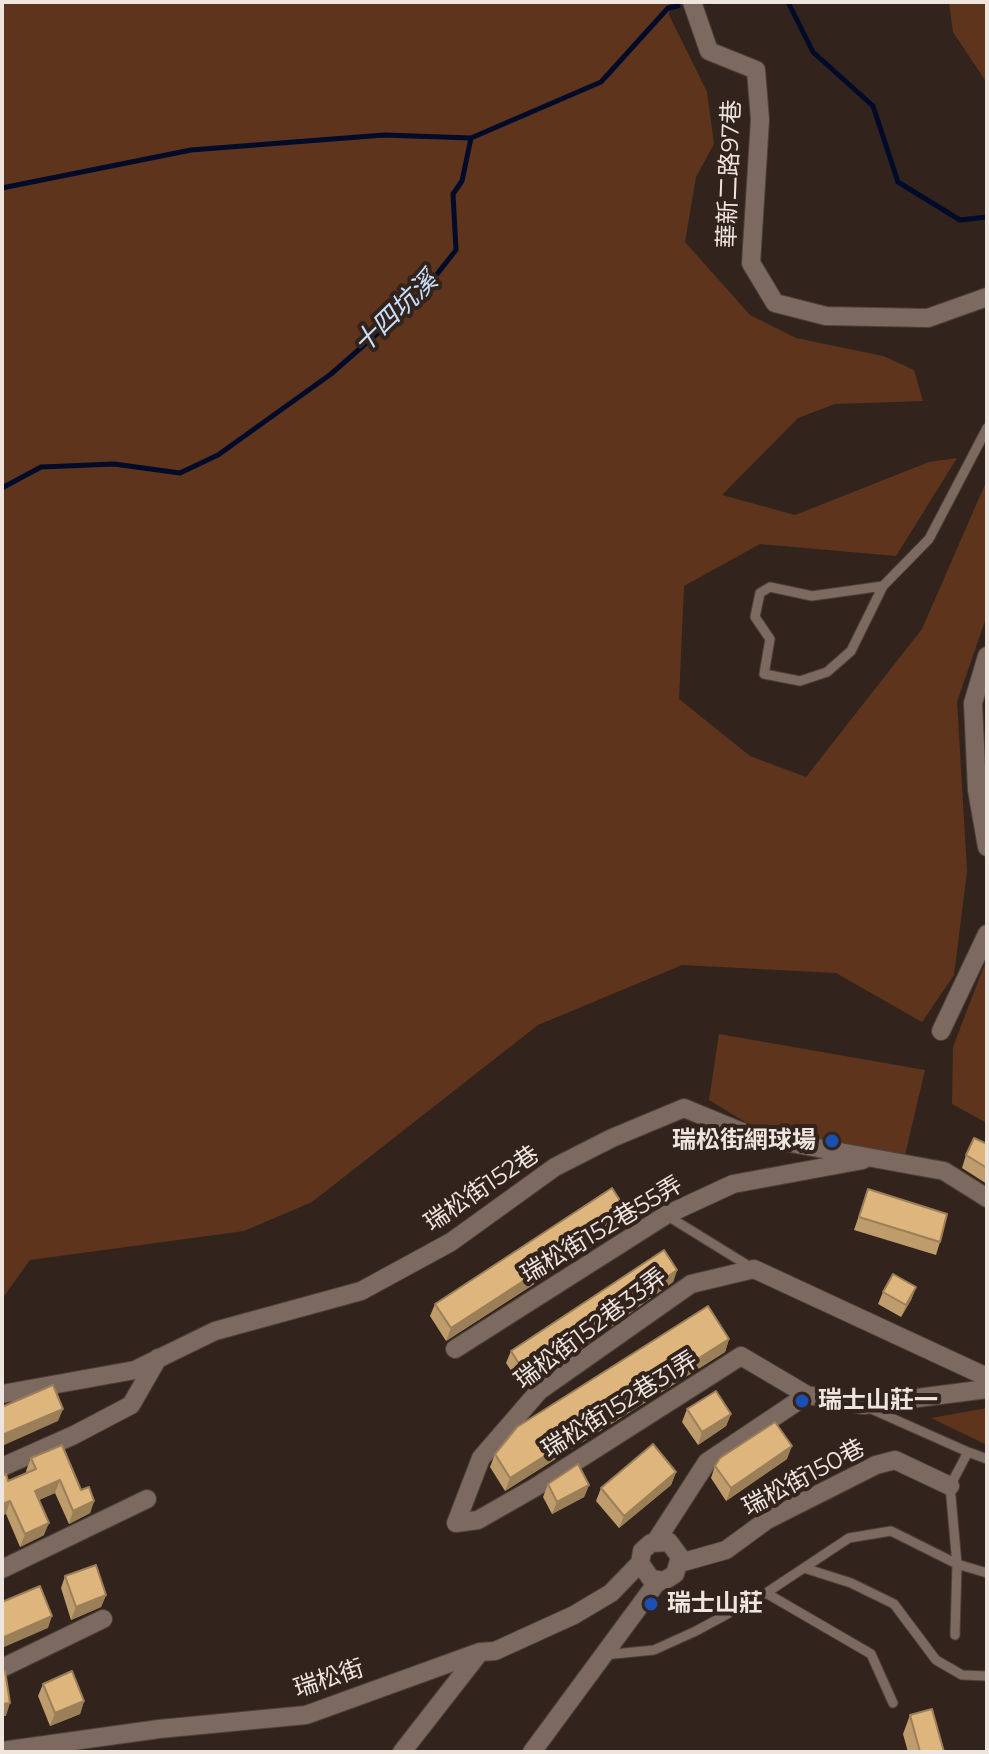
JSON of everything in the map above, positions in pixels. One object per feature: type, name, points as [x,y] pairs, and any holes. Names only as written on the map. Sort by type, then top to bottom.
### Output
[{"type":"street","name":"華新二路97巷","points":[[692,2],[709,51],[756,70],[760,120],[751,263],[775,303],[826,316],[928,318],[987,297]]},
{"type":"street","points":[[987,656],[973,703],[977,790],[987,847]]},
{"type":"street","points":[[941,1031],[987,934]]},
{"type":"street","name":"瑞松街152巷","points":[[2,1394],[135,1370],[215,1331],[361,1291],[451,1242],[555,1167],[612,1138],[684,1108],[752,1136],[944,1171],[987,1198]]},
{"type":"street","name":"瑞松街152巷55弄","points":[[455,1349],[666,1215],[733,1184],[877,1158]]},
{"type":"street","points":[[754,1269],[987,1377]]},
{"type":"street","name":"瑞松街152巷33弄","points":[[456,1523],[481,1458],[539,1391],[691,1284],[754,1269]]},
{"type":"street","name":"瑞松街152巷31弄","points":[[456,1523],[478,1520],[523,1494],[741,1356],[807,1395]]},
{"type":"street","points":[[2,1467],[131,1405],[158,1358]]},
{"type":"street","points":[[532,1752],[658,1581],[670,1578],[680,1563],[674,1546],[656,1541],[707,1462],[807,1395],[863,1405],[987,1389]]},
{"type":"street","name":"瑞松街150巷","points":[[680,1563],[726,1550],[767,1520],[876,1465],[895,1460],[950,1486]]},
{"type":"street","points":[[2,1569],[147,1499]]},
{"type":"street","name":"瑞松街","points":[[2,1751],[159,1729],[306,1715],[480,1652],[495,1651],[574,1615],[611,1593],[640,1563],[642,1551],[656,1541]]},
{"type":"street","points":[[640,1563],[646,1575],[658,1581]]},
{"type":"street","points":[[2,1668],[103,1619]]},
{"type":"street","points":[[402,1752],[480,1652]]},
{"type":"lane","points":[[883,586],[812,596],[770,587],[760,593],[755,617],[770,639],[764,674],[800,681],[827,672],[851,651],[883,586],[929,539],[987,428]]},
{"type":"lane","points":[[666,1215],[754,1269]]},
{"type":"lane","points":[[863,1405],[987,1459]]},
{"type":"lane","points":[[955,1635],[957,1564],[950,1486],[968,1452]]},
{"type":"lane","points":[[600,1656],[654,1650],[766,1593],[849,1538],[891,1531],[957,1564],[987,1573]]},
{"type":"lane","points":[[804,1568],[851,1583],[894,1604],[936,1660],[962,1675],[987,1676]]},
{"type":"lane","points":[[766,1593],[871,1654],[893,1703]]},
{"type":"shaded area","points":[[2,2],[670,2],[669,15],[707,92],[714,144],[696,177],[685,242],[750,315],[796,338],[883,356],[914,370],[923,401],[835,404],[798,418],[722,495],[795,515],[929,462],[957,458],[896,556],[760,544],[684,586],[679,699],[750,756],[806,777],[922,629],[987,480],[987,615],[957,702],[967,871],[954,975],[922,1022],[836,973],[682,965],[538,1025],[312,1202],[244,1231],[30,1260],[2,1299]]},
{"type":"shaded area","points":[[949,2],[987,2],[987,83],[953,32]]},
{"type":"shaded area","points":[[987,958],[987,1123],[952,1104],[953,1047]]},
{"type":"shaded area","points":[[719,1034],[925,1070],[905,1155],[755,1128],[709,1100]]},
{"type":"shaded area","points":[[987,1408],[987,1445],[931,1418]]},
{"type":"building","points":[[974,1138],[987,1144],[987,1168],[966,1155]]},
{"type":"building","points":[[612,1188],[628,1213],[451,1328],[435,1304]]},
{"type":"building","points":[[868,1189],[947,1214],[940,1242],[859,1217]]},
{"type":"building","points":[[664,1250],[677,1270],[528,1378],[511,1351]]},
{"type":"building","points":[[893,1274],[916,1287],[906,1305],[883,1292]]},
{"type":"building","points":[[708,1306],[729,1339],[510,1478],[495,1454],[517,1427]]},
{"type":"building","points":[[53,1385],[63,1409],[2,1435],[2,1407]]},
{"type":"building","points":[[716,1391],[731,1414],[702,1432],[687,1409]]},
{"type":"building","points":[[775,1422],[792,1446],[731,1488],[715,1466],[720,1458]]},
{"type":"building","points":[[653,1444],[676,1472],[624,1516],[601,1488]]},
{"type":"building","points":[[62,1445],[81,1490],[89,1487],[94,1501],[73,1511],[60,1480],[35,1491],[49,1523],[25,1534],[10,1501],[2,1504],[2,1476],[6,1474],[8,1481],[36,1469],[31,1458]]},
{"type":"building","points":[[578,1464],[589,1485],[557,1502],[548,1484]]},
{"type":"building","points":[[96,1565],[106,1595],[76,1607],[65,1576]]},
{"type":"building","points":[[40,1586],[52,1616],[2,1638],[2,1602]]},
{"type":"building","points":[[2,1671],[5,1671],[10,1703],[2,1704]]},
{"type":"building","points":[[72,1671],[84,1701],[55,1713],[43,1684]]},
{"type":"building","points":[[932,1709],[944,1752],[920,1752],[910,1715]]},
{"type":"waterway","name":"十四坑溪","points":[[788,2],[813,52],[873,106],[898,182],[960,220],[987,217]]},
{"type":"waterway","points":[[2,188],[191,150],[384,135],[471,138],[601,82],[668,8],[678,6]]},
{"type":"waterway","name":"十四坑溪","points":[[2,488],[41,467],[114,464],[180,473],[218,455],[331,374],[419,297],[456,250],[453,194],[462,181],[471,138]]},
{"type":"place","name":"瑞松街網球場","points":[[832,1141]]},
{"type":"place","name":"瑞士山莊一","points":[[802,1401]]},
{"type":"place","name":"瑞士山莊","points":[[651,1604]]}]
